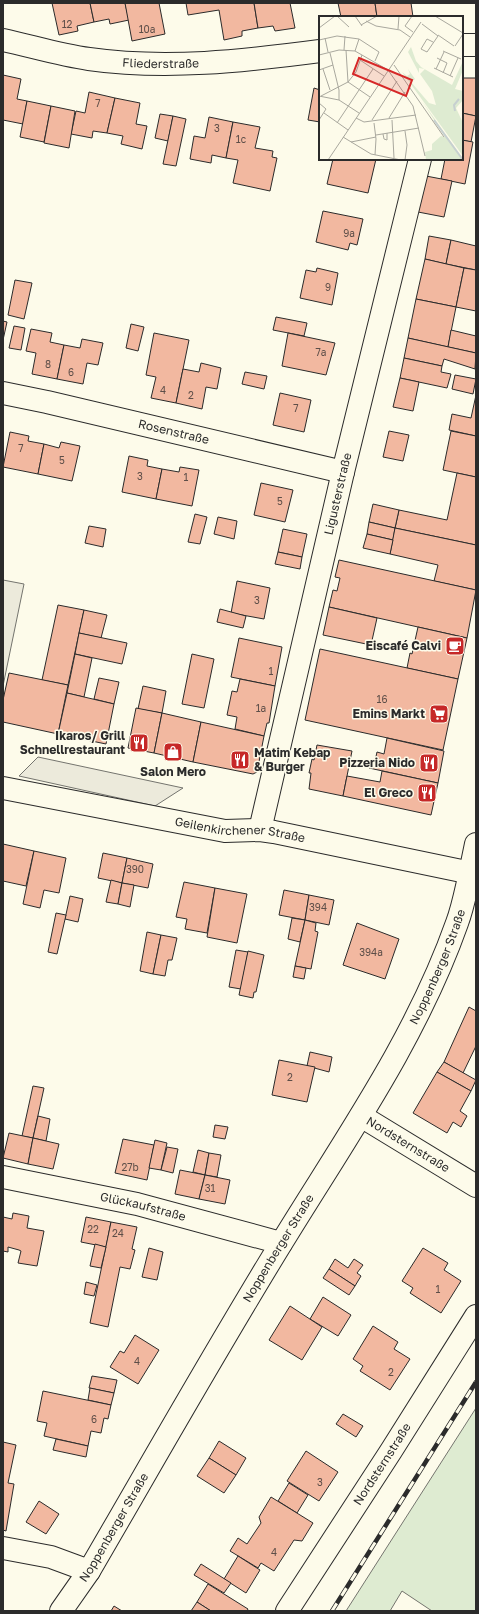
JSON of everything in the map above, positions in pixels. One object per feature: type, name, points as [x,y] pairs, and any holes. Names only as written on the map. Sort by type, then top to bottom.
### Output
[{"type":"street","name":"Fliederstraße","points":[[3,40],[89,59],[165,65],[257,59],[319,51]]},
{"type":"street","points":[[463,45],[476,45]]},
{"type":"street","name":"Ligusterstraße","points":[[260,830],[343,472],[420,160]]},
{"type":"street","name":"Rosenstraße","points":[[3,393],[343,472]]},
{"type":"street","name":"Geilenkirchener Straße","points":[[3,788],[225,832],[260,830],[473,874]]},
{"type":"street","name":"Noppenberger Straße","points":[[61,1611],[88,1571],[281,1243],[361,1116],[404,1043],[458,922],[473,874],[476,844]]},
{"type":"street","name":"Nordsternstraße","points":[[361,1116],[476,1186]]},
{"type":"street","name":"Glückaufstraße","points":[[3,1177],[137,1204],[281,1243]]},
{"type":"street","name":"Nordsternstraße","points":[[287,1611],[391,1451],[476,1316]]},
{"type":"street","points":[[3,1548],[52,1557],[88,1571]]},
{"type":"green space","points":[[476,1408],[476,1611],[432,1611],[402,1591],[390,1611],[346,1611]]},
{"type":"shaded area","points":[[3,580],[24,584],[3,686]]},
{"type":"shaded area","points":[[38,757],[183,788],[155,806],[19,776]]},
{"type":"building","points":[[52,3],[90,3],[94,22],[77,26],[78,31],[59,35]]},
{"type":"building","points":[[90,3],[125,3],[129,20],[110,24],[109,19],[94,22]]},
{"type":"building","points":[[125,3],[159,3],[165,34],[132,41]]},
{"type":"building","points":[[186,3],[254,3],[258,28],[242,31],[242,36],[224,40],[219,10],[188,15]]},
{"type":"building","points":[[254,3],[290,3],[295,28],[275,31],[273,26],[258,28]]},
{"type":"building","points":[[338,3],[375,3],[377,16],[341,16]]},
{"type":"building","points":[[375,3],[411,3],[413,16],[377,16]]},
{"type":"building","points":[[3,75],[21,79],[17,99],[27,101],[23,124],[3,120]]},
{"type":"building","points":[[463,78],[476,78],[476,116],[463,113]]},
{"type":"building","points":[[314,88],[319,90],[319,122],[308,120]]},
{"type":"building","points":[[89,92],[115,98],[107,133],[93,131],[92,138],[71,134],[76,111],[85,113]]},
{"type":"building","points":[[115,98],[140,103],[136,124],[147,126],[142,149],[121,144],[123,136],[107,133]]},
{"type":"building","points":[[27,101],[51,106],[44,142],[20,137]]},
{"type":"building","points":[[51,106],[75,111],[69,148],[44,143]]},
{"type":"building","points":[[463,113],[476,116],[471,142],[463,140]]},
{"type":"building","points":[[160,114],[173,116],[168,141],[155,138]]},
{"type":"building","points":[[173,116],[186,119],[176,166],[163,164]]},
{"type":"building","points":[[209,117],[233,122],[226,158],[212,155],[211,163],[190,159],[194,136],[205,138]]},
{"type":"building","points":[[233,122],[260,127],[255,148],[273,151],[272,157],[277,158],[270,191],[233,183],[238,160],[226,158]]},
{"type":"building","points":[[463,140],[473,142],[465,184],[441,179],[445,160],[463,160]]},
{"type":"building","points":[[333,160],[376,160],[368,193],[327,184]]},
{"type":"building","points":[[426,176],[452,181],[444,217],[418,212]]},
{"type":"building","points":[[323,211],[363,219],[357,245],[350,243],[348,250],[316,242]]},
{"type":"building","points":[[429,236],[451,240],[446,264],[425,259]]},
{"type":"building","points":[[451,240],[476,246],[476,270],[446,264]]},
{"type":"building","points":[[425,259],[464,268],[456,307],[416,299]]},
{"type":"building","points":[[317,268],[338,273],[332,305],[300,298],[306,270],[316,272]]},
{"type":"building","points":[[464,268],[476,270],[476,311],[456,307]]},
{"type":"building","points":[[15,280],[32,283],[24,319],[8,315]]},
{"type":"building","points":[[416,299],[456,307],[448,347],[408,338]]},
{"type":"building","points":[[276,317],[307,323],[304,336],[273,330]]},
{"type":"building","points":[[3,321],[7,322],[3,340]]},
{"type":"building","points":[[131,324],[144,327],[138,351],[126,348]]},
{"type":"building","points":[[14,326],[25,328],[21,350],[9,348]]},
{"type":"building","points":[[31,329],[52,333],[50,342],[64,345],[57,379],[32,374],[36,353],[26,351]]},
{"type":"building","points":[[451,330],[476,336],[476,353],[448,347]]},
{"type":"building","points":[[154,333],[189,340],[176,403],[151,398],[156,377],[146,375]]},
{"type":"building","points":[[288,333],[335,343],[326,375],[282,366]]},
{"type":"building","points":[[408,338],[476,353],[475,369],[444,359],[442,366],[404,358]]},
{"type":"building","points":[[82,339],[103,343],[98,365],[87,363],[83,384],[57,379],[64,345],[80,348]]},
{"type":"building","points":[[404,358],[442,366],[441,372],[451,374],[447,388],[400,378]]},
{"type":"building","points":[[201,363],[221,368],[217,389],[206,387],[202,409],[176,403],[183,369],[199,372]]},
{"type":"building","points":[[245,372],[267,376],[264,389],[242,384]]},
{"type":"building","points":[[455,375],[476,379],[473,394],[452,389]]},
{"type":"building","points":[[400,378],[419,382],[413,411],[393,407]]},
{"type":"building","points":[[280,393],[311,400],[304,432],[273,425]]},
{"type":"building","points":[[476,395],[476,436],[449,430],[452,414],[471,418]]},
{"type":"building","points":[[389,431],[409,435],[403,461],[383,457]]},
{"type":"building","points":[[451,431],[476,436],[476,477],[443,470]]},
{"type":"building","points":[[10,432],[29,436],[28,441],[44,444],[38,474],[3,467]]},
{"type":"building","points":[[61,442],[80,446],[72,481],[38,474],[44,444],[59,448]]},
{"type":"building","points":[[129,456],[148,460],[147,466],[162,469],[156,499],[122,492]]},
{"type":"building","points":[[180,467],[199,470],[192,506],[156,499],[162,469],[179,472]]},
{"type":"building","points":[[457,473],[476,477],[476,545],[395,528],[399,510],[447,520]]},
{"type":"building","points":[[261,483],[293,490],[285,522],[254,515]]},
{"type":"building","points":[[373,504],[399,510],[395,528],[369,522]]},
{"type":"building","points":[[195,514],[207,517],[200,544],[188,542]]},
{"type":"building","points":[[218,517],[237,521],[234,539],[214,534]]},
{"type":"building","points":[[369,522],[395,528],[393,540],[367,534]]},
{"type":"building","points":[[89,526],[106,529],[103,547],[85,543]]},
{"type":"building","points":[[395,528],[476,545],[476,590],[434,581],[438,565],[390,554]]},
{"type":"building","points":[[283,529],[307,534],[302,557],[278,552]]},
{"type":"building","points":[[367,534],[393,540],[390,554],[363,548]]},
{"type":"building","points":[[278,552],[302,557],[300,569],[275,564]]},
{"type":"building","points":[[339,560],[476,590],[467,638],[329,607],[333,590],[337,591],[340,578],[335,577]]},
{"type":"building","points":[[237,581],[270,588],[264,619],[231,613]]},
{"type":"building","points":[[58,605],[84,610],[68,685],[42,680]]},
{"type":"building","points":[[329,607],[377,618],[371,645],[323,635]]},
{"type":"building","points":[[220,609],[246,616],[243,628],[217,622]]},
{"type":"building","points":[[84,610],[107,615],[101,638],[79,633]]},
{"type":"building","points":[[418,627],[467,638],[458,679],[407,668],[410,653],[412,654]]},
{"type":"building","points":[[79,633],[127,643],[122,664],[75,654]]},
{"type":"building","points":[[239,638],[282,647],[275,686],[231,677]]},
{"type":"building","points":[[320,649],[458,679],[443,750],[305,720]]},
{"type":"building","points":[[75,654],[92,658],[84,697],[67,693]]},
{"type":"building","points":[[192,654],[214,659],[204,708],[182,704]]},
{"type":"building","points":[[9,673],[68,685],[58,734],[3,722],[3,700]]},
{"type":"building","points":[[99,678],[119,682],[114,704],[94,699]]},
{"type":"building","points":[[240,679],[275,686],[269,723],[267,723],[264,736],[235,729],[237,717],[227,715],[232,691],[237,692]]},
{"type":"building","points":[[143,686],[166,691],[162,713],[138,709]]},
{"type":"building","points":[[67,693],[114,704],[106,744],[58,734]]},
{"type":"building","points":[[136,708],[162,713],[154,753],[128,748]]},
{"type":"building","points":[[162,713],[201,722],[193,762],[154,753]]},
{"type":"building","points":[[201,722],[264,736],[257,772],[253,774],[193,762]]},
{"type":"building","points":[[387,738],[444,751],[438,783],[369,768],[370,764],[375,761],[377,752],[384,754]]},
{"type":"building","points":[[317,745],[352,751],[343,796],[309,789],[311,773],[309,773],[312,759],[314,760]]},
{"type":"building","points":[[382,771],[438,783],[431,815],[343,796],[347,776],[380,782]]},
{"type":"building","points":[[3,844],[34,851],[26,886],[3,881]]},
{"type":"building","points":[[34,851],[66,858],[59,893],[44,890],[40,908],[23,904]]},
{"type":"building","points":[[103,853],[127,858],[122,883],[98,878]]},
{"type":"building","points":[[127,858],[153,864],[148,888],[122,883]]},
{"type":"building","points":[[111,880],[122,883],[118,904],[106,902]]},
{"type":"building","points":[[184,882],[215,888],[207,933],[185,929],[187,919],[176,917]]},
{"type":"building","points":[[122,883],[134,885],[130,907],[118,904]]},
{"type":"building","points":[[215,888],[247,894],[237,943],[207,937]]},
{"type":"building","points":[[284,890],[309,895],[305,920],[279,915]]},
{"type":"building","points":[[309,895],[334,900],[329,925],[305,920]]},
{"type":"building","points":[[70,896],[83,899],[78,922],[65,919]]},
{"type":"building","points":[[56,913],[66,915],[57,954],[48,952]]},
{"type":"building","points":[[292,918],[305,920],[300,942],[288,939]]},
{"type":"building","points":[[305,920],[316,923],[315,931],[318,932],[311,969],[295,966]]},
{"type":"building","points":[[357,923],[399,939],[385,979],[343,965]]},
{"type":"building","points":[[147,932],[161,935],[153,974],[140,971]]},
{"type":"building","points":[[161,935],[177,938],[172,960],[168,960],[165,976],[153,974]]},
{"type":"building","points":[[236,950],[248,952],[241,989],[229,987]]},
{"type":"building","points":[[248,951],[264,955],[256,992],[254,992],[253,998],[239,995]]},
{"type":"building","points":[[295,966],[306,968],[304,979],[293,977]]},
{"type":"building","points":[[469,1007],[476,1011],[476,1046],[463,1073],[444,1062]]},
{"type":"building","points":[[310,1052],[332,1057],[329,1072],[307,1066]]},
{"type":"building","points":[[279,1060],[315,1067],[307,1102],[272,1095]]},
{"type":"building","points":[[444,1062],[476,1080],[471,1091],[437,1072]]},
{"type":"building","points":[[437,1072],[471,1091],[460,1111],[467,1116],[461,1127],[453,1122],[447,1133],[413,1113]]},
{"type":"building","points":[[33,1086],[44,1088],[33,1138],[22,1136]]},
{"type":"building","points":[[38,1116],[50,1119],[46,1141],[33,1138]]},
{"type":"building","points":[[215,1125],[228,1127],[225,1139],[213,1137]]},
{"type":"building","points":[[9,1133],[33,1138],[28,1164],[3,1158]]},
{"type":"building","points":[[33,1138],[59,1144],[53,1169],[28,1164]]},
{"type":"building","points":[[123,1139],[154,1145],[147,1180],[115,1173]]},
{"type":"building","points":[[155,1140],[167,1143],[161,1170],[149,1168]]},
{"type":"building","points":[[167,1147],[178,1149],[173,1173],[161,1170]]},
{"type":"building","points":[[198,1150],[209,1153],[205,1175],[193,1172]]},
{"type":"building","points":[[209,1153],[221,1155],[217,1177],[205,1175]]},
{"type":"building","points":[[180,1170],[205,1175],[199,1199],[175,1194]]},
{"type":"building","points":[[205,1175],[230,1180],[225,1204],[199,1199]]},
{"type":"building","points":[[13,1213],[29,1216],[27,1228],[44,1231],[37,1266],[18,1263],[21,1251],[19,1250],[8,1247],[8,1252],[3,1251],[3,1217],[12,1219]]},
{"type":"building","points":[[86,1217],[111,1222],[106,1247],[81,1242]]},
{"type":"building","points":[[111,1222],[137,1227],[132,1249],[135,1250],[130,1269],[120,1267],[108,1327],[90,1323]]},
{"type":"building","points":[[95,1244],[106,1247],[101,1268],[90,1266]]},
{"type":"building","points":[[149,1248],[163,1252],[157,1280],[142,1277]]},
{"type":"building","points":[[423,1248],[448,1263],[444,1270],[461,1281],[441,1313],[410,1293],[413,1288],[402,1281]]},
{"type":"building","points":[[335,1259],[348,1268],[354,1259],[363,1265],[357,1273],[361,1276],[355,1286],[329,1269]]},
{"type":"building","points":[[329,1269],[355,1286],[349,1295],[323,1278]]},
{"type":"building","points":[[86,1282],[97,1285],[94,1296],[84,1294]]},
{"type":"building","points":[[323,1297],[351,1315],[338,1336],[310,1319]]},
{"type":"building","points":[[290,1306],[322,1327],[302,1360],[269,1340]]},
{"type":"building","points":[[373,1326],[398,1342],[394,1349],[410,1359],[390,1390],[360,1371],[363,1366],[353,1359]]},
{"type":"building","points":[[135,1335],[159,1350],[138,1384],[110,1367],[120,1351],[124,1353]]},
{"type":"building","points":[[92,1376],[117,1380],[114,1393],[89,1388]]},
{"type":"building","points":[[90,1388],[114,1393],[111,1405],[88,1400]]},
{"type":"building","points":[[43,1391],[111,1405],[108,1419],[104,1418],[101,1433],[91,1431],[88,1446],[44,1436],[47,1423],[37,1421]]},
{"type":"building","points":[[343,1414],[363,1426],[356,1437],[336,1424]]},
{"type":"building","points":[[56,1439],[88,1446],[86,1457],[53,1450]]},
{"type":"building","points":[[219,1441],[246,1458],[236,1475],[209,1458]]},
{"type":"building","points":[[3,1442],[16,1445],[8,1483],[14,1484],[6,1531],[3,1530]]},
{"type":"building","points":[[306,1451],[338,1472],[319,1501],[287,1481]]},
{"type":"building","points":[[209,1458],[236,1475],[224,1493],[197,1476]]},
{"type":"building","points":[[289,1483],[308,1495],[297,1513],[278,1501]]},
{"type":"building","points":[[271,1497],[313,1523],[302,1541],[294,1540],[274,1571],[261,1563],[258,1568],[230,1551],[238,1538],[247,1544],[261,1523],[259,1517]]},
{"type":"building","points":[[39,1501],[59,1514],[46,1534],[26,1522]]},
{"type":"building","points":[[238,1556],[260,1570],[246,1593],[224,1579]]},
{"type":"building","points":[[201,1564],[231,1583],[224,1593],[194,1575]]},
{"type":"building","points":[[208,1584],[248,1609],[247,1611],[211,1611],[197,1602]]},
{"type":"building","points":[[197,1602],[211,1611],[191,1611]]},
{"type":"building","points":[[114,1606],[122,1611],[111,1611]]},
{"type":"railway","points":[[332,1611],[476,1382]]},
{"type":"place","name":"Eiscafé Calvi","points":[[455,646]]},
{"type":"place","name":"Emins Markt","points":[[439,714]]},
{"type":"place","name":"Ikaros/ Grill Schnellrestaurant","points":[[139,743]]},
{"type":"place","name":"Salon Mero","points":[[173,752]]},
{"type":"place","name":"Matim Kebap & Burger","points":[[240,760]]},
{"type":"place","name":"Pizzeria Nido","points":[[429,763]]},
{"type":"place","name":"El Greco","points":[[427,793]]}]
